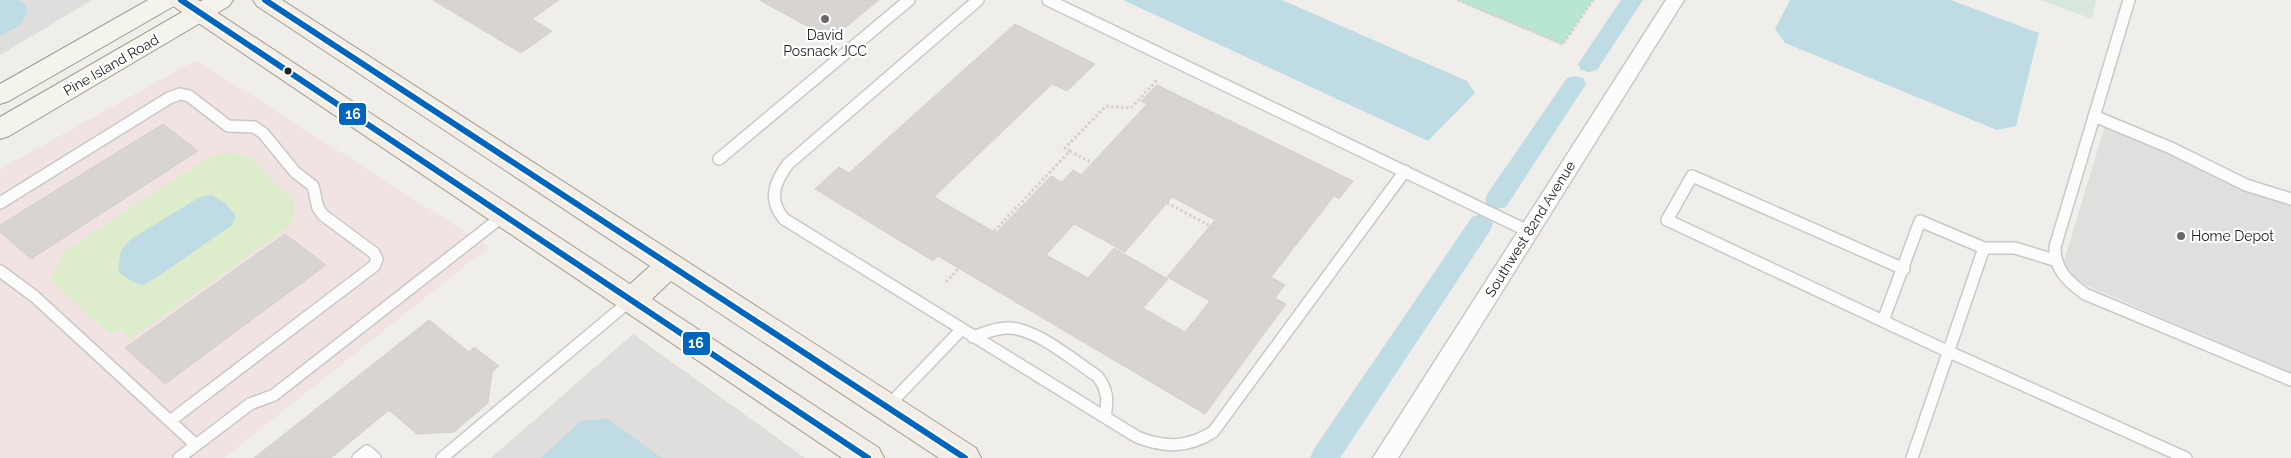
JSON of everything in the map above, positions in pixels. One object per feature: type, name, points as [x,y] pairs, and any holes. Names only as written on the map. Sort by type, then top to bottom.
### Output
[{"type":"main road","points":[[0,94],[166,0]]},
{"type":"main road","points":[[266,0],[965,458]]},
{"type":"main road","points":[[201,4],[504,215],[868,458]]},
{"type":"main road","name":"Pine Island Road","points":[[0,129],[201,4]]},
{"type":"main road","points":[[631,300],[670,265]]},
{"type":"street","name":"Southwest 82nd Avenue","points":[[1385,458],[1675,0]]},
{"type":"lane","points":[[718,159],[909,0]]},
{"type":"lane","points":[[978,0],[788,164],[779,175],[773,195],[774,206],[784,219],[961,330],[1105,417],[1154,444],[1169,447],[1187,446],[1202,440],[1213,432],[1405,171]]},
{"type":"lane","points":[[1048,0],[1528,231]]},
{"type":"lane","points":[[2129,0],[2055,247],[2054,260],[2063,278],[2085,294],[2291,380]]},
{"type":"lane","points":[[0,203],[169,98],[180,94],[189,96],[228,126],[254,126],[263,133],[295,172],[313,186],[318,208],[323,215],[374,253],[377,260],[374,266],[170,421]]},
{"type":"lane","points":[[2094,116],[2171,148],[2246,185],[2291,199]]},
{"type":"lane","points":[[1904,269],[1692,176],[1667,220],[1947,351],[2186,458]]},
{"type":"lane","points":[[178,458],[250,404],[274,395],[504,215]]},
{"type":"lane","points":[[1883,321],[1904,269],[1920,221],[1984,248],[2015,248],[2054,260]]},
{"type":"lane","points":[[1912,458],[1947,351],[1984,248]]},
{"type":"lane","points":[[0,271],[34,296],[196,445]]},
{"type":"lane","points":[[442,458],[631,300]]},
{"type":"lane","points":[[973,337],[995,330],[1010,328],[1024,331],[1097,376],[1105,385],[1109,398],[1105,417]]},
{"type":"lane","points":[[887,407],[961,330]]},
{"type":"lane","points":[[358,458],[367,451],[375,458]]},
{"type":"path","points":[[1458,0],[1563,44],[1593,0]]},
{"type":"path","points":[[1158,80],[1131,108],[1106,106],[1065,148],[1255,250],[1244,263]]},
{"type":"path","points":[[946,282],[1070,151]]},
{"type":"shaded area","points":[[0,0],[92,0],[0,55]]},
{"type":"shaded area","points":[[2040,0],[2096,0],[2092,19]]},
{"type":"shaded area","points":[[196,60],[489,247],[224,458],[0,458],[0,169]]},
{"type":"shaded area","name":"Home Depot","points":[[2105,126],[2291,198],[2291,373],[2060,274]]},
{"type":"shaded area","points":[[633,334],[805,458],[491,458]]},
{"type":"green space","points":[[1456,0],[1593,0],[1562,45]]},
{"type":"green space","points":[[228,153],[251,157],[276,185],[289,195],[294,202],[294,214],[291,223],[284,230],[130,339],[120,329],[111,335],[50,280],[64,251],[209,157]]},
{"type":"water","points":[[0,0],[18,0],[26,5],[27,14],[19,26],[0,36]]},
{"type":"water","points":[[1123,0],[1282,0],[1467,81],[1475,93],[1428,141]]},
{"type":"water","points":[[1790,0],[1951,0],[2039,33],[2016,126],[1997,130],[1785,43],[1775,29]]},
{"type":"water","points":[[211,195],[226,204],[236,216],[232,225],[156,278],[142,285],[133,282],[118,272],[121,250],[131,239],[200,197]]},
{"type":"water","points":[[608,419],[662,458],[541,458],[581,421]]},
{"type":"building","points":[[433,0],[559,0],[532,19],[552,31],[521,53]]},
{"type":"building","name":"David Posnack JCC","points":[[759,0],[879,0],[831,39]]},
{"type":"building","points":[[1015,24],[1095,64],[1067,91],[1052,84],[934,197],[996,233],[1051,176],[1062,182],[1073,170],[1081,175],[1147,104],[1141,101],[1157,85],[1353,181],[1339,199],[1334,196],[1271,277],[1285,285],[1275,298],[1286,304],[1205,414],[938,256],[933,261],[815,189],[839,167],[849,173]],"holes":[[[1172,197],[1215,220],[1167,277],[1210,301],[1185,332],[1143,308],[1168,279],[1114,248],[1088,278],[1046,255],[1074,224],[1125,252]]]},
{"type":"building","points":[[163,124],[198,151],[31,259],[0,232],[0,225]]},
{"type":"building","points":[[285,234],[326,265],[165,384],[125,348]]},
{"type":"building","points":[[429,320],[469,352],[474,347],[499,366],[492,372],[488,403],[454,432],[417,434],[389,410],[331,458],[254,458]]},
{"type":"waterway","points":[[1589,64],[1632,0]]},
{"type":"waterway","points":[[1497,200],[1575,84]]},
{"type":"waterway","points":[[1324,458],[1481,224]]},
{"type":"transit line","name":"16","points":[[181,0],[868,458]]},
{"type":"transit line","name":"16","points":[[265,0],[965,458]]},
{"type":"place","name":"David Posnack JCC","points":[[825,19]]},
{"type":"place","name":"Home Depot","points":[[2181,236]]}]
